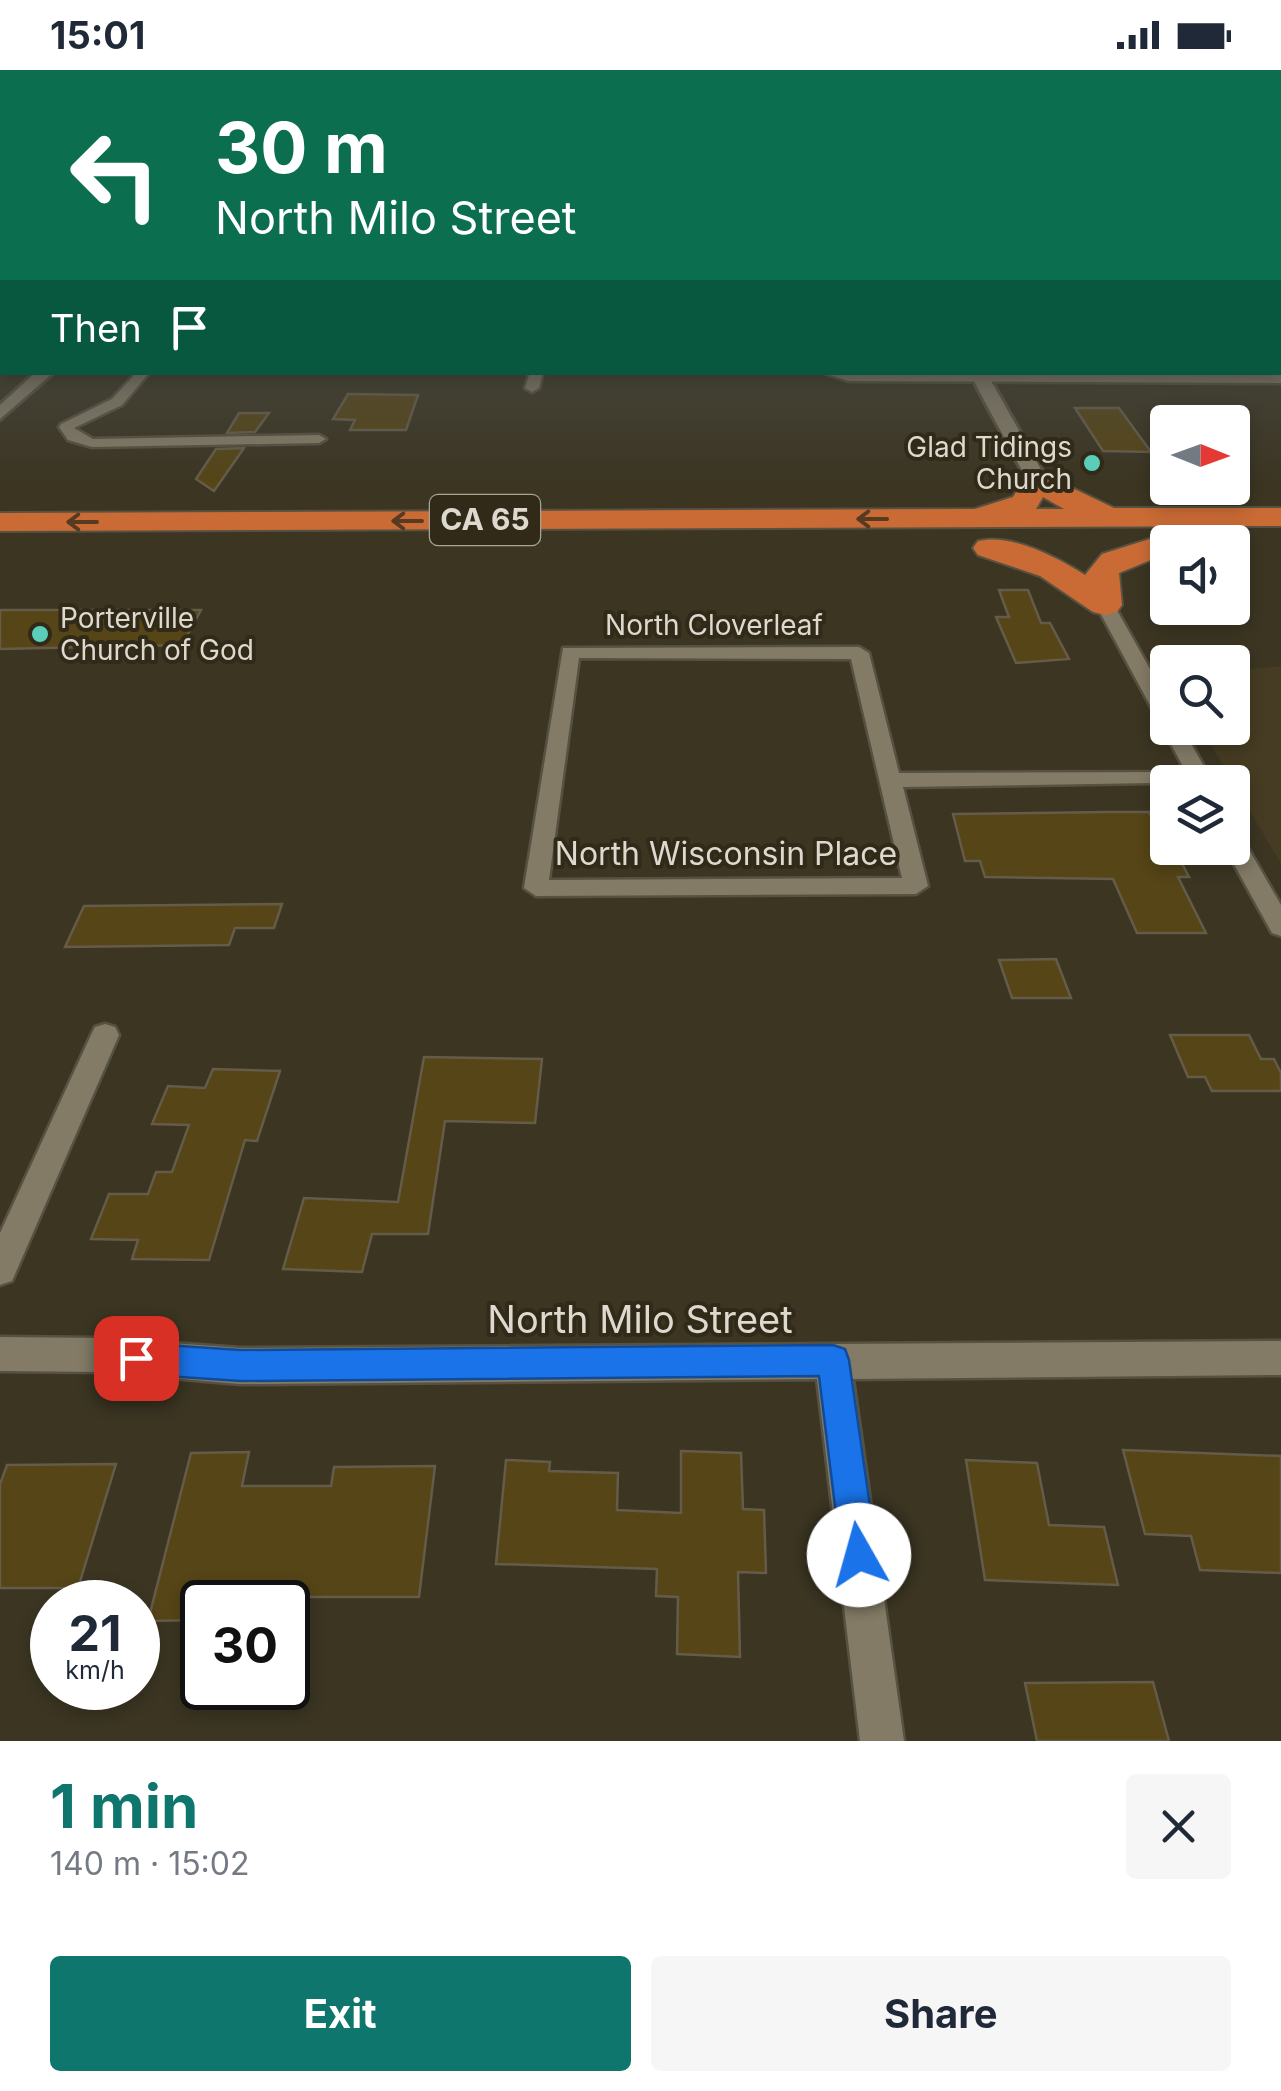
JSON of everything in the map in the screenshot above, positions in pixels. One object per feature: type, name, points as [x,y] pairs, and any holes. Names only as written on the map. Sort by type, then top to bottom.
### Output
[{"type":"highway","points":[[969,518],[1024,503],[1037,480],[1078,505],[1128,518]]},
{"type":"highway","name":"CA 65","points":[[0,522],[1281,517]]},
{"type":"highway","name":"CA 65","points":[[0,552],[1150,547]]},
{"type":"highway","points":[[1250,547],[1281,547]]},
{"type":"highway","points":[[989,548],[1029,557],[1059,570],[1104,605],[1104,568],[1118,559],[1150,550]]},
{"type":"street","points":[[0,414],[43,375]]},
{"type":"street","points":[[141,375],[117,402],[66,427],[73,437],[92,443],[320,439]]},
{"type":"street","points":[[532,388],[535,375]]},
{"type":"street","points":[[840,375],[1281,379]]},
{"type":"street","points":[[978,376],[1037,480]]},
{"type":"street","points":[[1104,605],[1150,688]]},
{"type":"street","name":"North Cloverleaf","points":[[536,888],[570,652],[859,653],[890,780]]},
{"type":"street","points":[[890,780],[1150,781]]},
{"type":"street","name":"North Wisconsin Place","points":[[536,888],[916,886],[890,780]]},
{"type":"street","points":[[1246,865],[1281,928]]},
{"type":"street","points":[[0,1270],[105,1035]]},
{"type":"street","name":"North Milo Street","points":[[0,1354],[103,1355],[240,1366],[1281,1358]]},
{"type":"street","points":[[833,1360],[882,1741]]},
{"type":"shaded area","points":[[1281,666],[1281,864],[1250,811],[1250,765],[1223,765],[1211,745],[1250,745],[1250,669]]},
{"type":"building","points":[[348,394],[418,395],[406,430],[350,430],[355,420],[333,419]]},
{"type":"building","points":[[1075,408],[1119,408],[1150,452],[1103,451]]},
{"type":"building","points":[[239,413],[269,413],[255,432],[227,433]]},
{"type":"building","points":[[244,448],[214,491],[196,479],[216,449]]},
{"type":"building","points":[[999,590],[1028,590],[1041,623],[1050,623],[1069,659],[1016,663],[996,617],[1009,617]]},
{"type":"building","points":[[0,610],[201,610],[182,645],[0,649]]},
{"type":"building","points":[[1149,812],[1150,865],[1183,865],[1189,877],[1178,877],[1206,933],[1137,933],[1113,879],[985,877],[980,861],[965,861],[953,814]]},
{"type":"building","points":[[282,904],[274,928],[235,928],[229,945],[65,947],[84,906]]},
{"type":"building","points":[[1056,959],[1071,998],[1012,998],[999,960]]},
{"type":"building","points":[[1170,1035],[1249,1035],[1261,1059],[1274,1059],[1281,1073],[1281,1091],[1212,1091],[1205,1077],[1188,1077]]},
{"type":"building","points":[[424,1057],[542,1059],[535,1123],[445,1121],[428,1234],[372,1234],[362,1272],[283,1269],[304,1198],[398,1202]]},
{"type":"building","points":[[213,1069],[280,1071],[257,1141],[245,1140],[209,1260],[132,1259],[138,1240],[91,1239],[109,1194],[148,1194],[156,1172],[172,1172],[189,1125],[152,1124],[168,1086],[205,1088]]},
{"type":"building","points":[[1123,1450],[1281,1456],[1281,1573],[1200,1570],[1191,1536],[1145,1534]]},
{"type":"building","points":[[681,1451],[741,1453],[743,1509],[764,1510],[766,1573],[738,1572],[740,1657],[677,1654],[678,1597],[656,1596],[657,1569],[496,1564],[506,1460],[550,1462],[549,1471],[618,1473],[617,1510],[681,1513]]},
{"type":"building","points":[[249,1452],[242,1486],[331,1486],[334,1467],[435,1466],[419,1597],[310,1597],[310,1580],[180,1580],[180,1620],[160,1621],[158,1580],[191,1453]]},
{"type":"building","points":[[966,1460],[1037,1463],[1049,1525],[1104,1527],[1118,1585],[985,1580]]},
{"type":"building","points":[[116,1464],[80,1580],[30,1580],[30,1588],[0,1588],[0,1484],[7,1465]]},
{"type":"building","points":[[1153,1682],[1169,1741],[1037,1741],[1025,1683]]},
{"type":"place","name":"Glad Tidings Church","points":[[1092,463]]},
{"type":"place","name":"Porterville Church of God","points":[[40,634]]},
{"type":"route","points":[[136,1358],[240,1366],[833,1360],[859,1555]]}]
